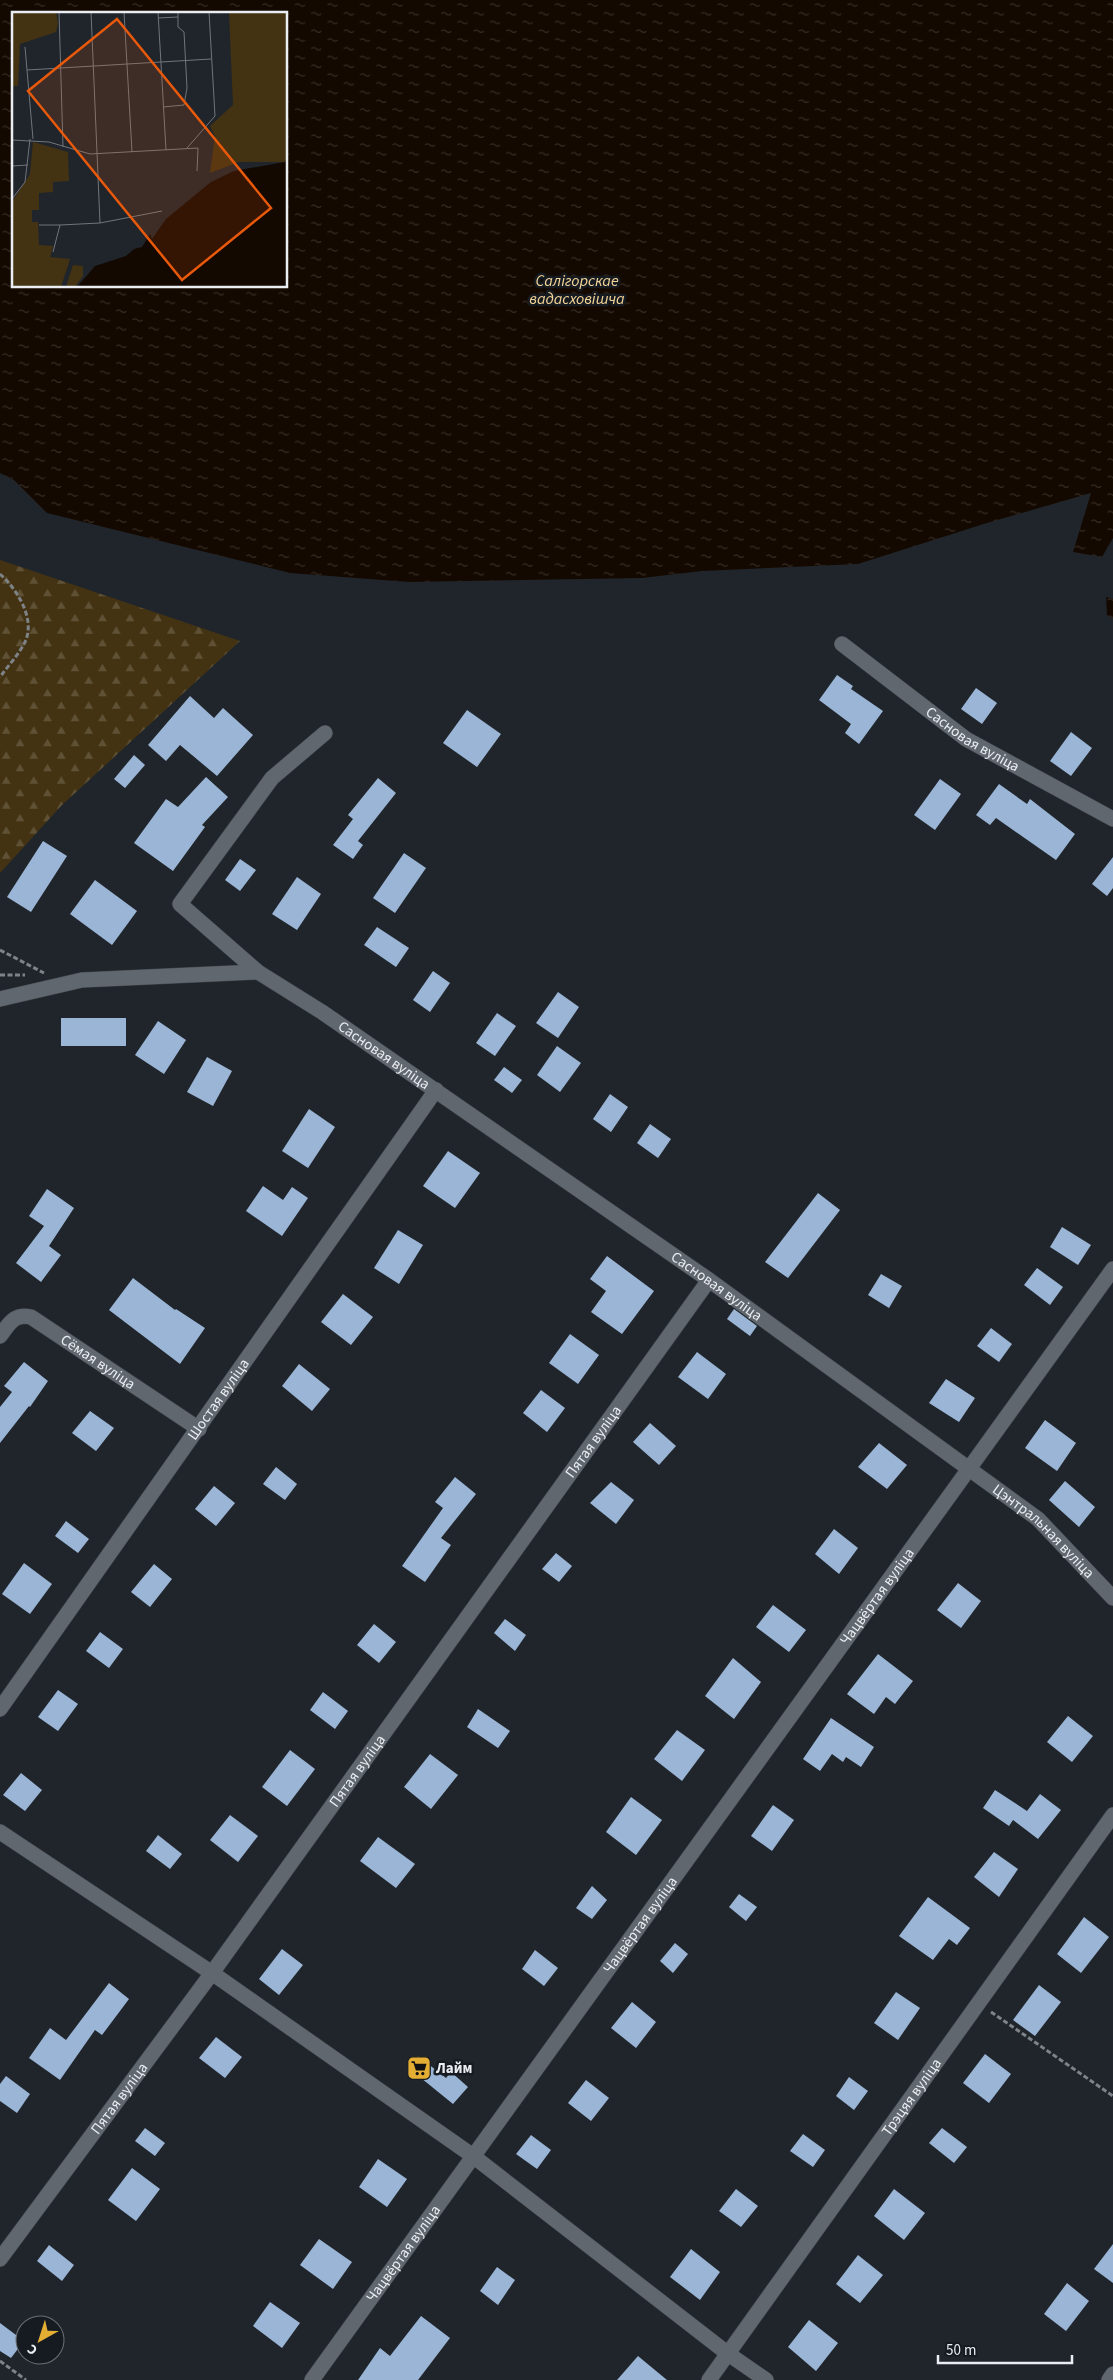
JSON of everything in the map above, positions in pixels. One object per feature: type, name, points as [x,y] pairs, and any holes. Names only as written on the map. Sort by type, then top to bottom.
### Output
[{"type":"street","name":"Сасновая вуліца","points":[[842,644],[966,739],[1113,819]]},
{"type":"street","name":"Сасновая вуліца","points":[[325,733],[272,778],[180,904],[258,972],[322,1012],[709,1280],[969,1468]]},
{"type":"street","points":[[0,999],[82,980],[258,972]]},
{"type":"street","name":"Шостая вуліца","points":[[0,1709],[436,1090]]},
{"type":"street","points":[[969,1468],[1113,1269]]},
{"type":"street","name":"Пятая вуліца","points":[[0,2259],[212,1973],[709,1280]]},
{"type":"street","name":"Сёмая вуліца","points":[[0,1336],[13,1319],[21,1315],[31,1317],[199,1429]]},
{"type":"street","name":"Цэнтральная вуліца","points":[[969,1468],[1038,1519],[1113,1598]]},
{"type":"street","name":"Чацвёртая вуліца","points":[[312,2380],[969,1468]]},
{"type":"street","name":"Трэцяя вуліца","points":[[709,2380],[1113,1816]]},
{"type":"street","points":[[0,1832],[212,1973],[473,2156],[728,2353],[766,2380]]},
{"type":"street","points":[[1109,2380],[1113,2374]]},
{"type":"path","points":[[0,574],[9,582],[27,612],[25,643],[0,677]]},
{"type":"path","points":[[0,950],[35,969],[51,975]]},
{"type":"path","points":[[978,2003],[1113,2096]]},
{"type":"path","points":[[0,2361],[26,2380]]},
{"type":"green space","points":[[0,560],[240,641],[62,805],[0,873]]},
{"type":"water","name":"Салігорскае вадасховішча","points":[[0,0],[1113,0],[1113,538],[1102,557],[1073,552],[1091,493],[987,523],[858,564],[702,571],[642,578],[409,582],[290,573],[47,513],[14,480],[0,473]]},
{"type":"water","points":[[1106,597],[1113,599],[1113,618],[1107,615]]},
{"type":"building","points":[[837,675],[853,686],[851,689],[883,711],[859,744],[845,733],[851,724],[819,700]]},
{"type":"building","points":[[976,688],[997,703],[982,724],[961,709]]},
{"type":"building","points":[[190,696],[214,718],[223,708],[253,735],[217,776],[180,745],[166,761],[148,745]]},
{"type":"building","points":[[467,710],[501,734],[477,767],[443,743]]},
{"type":"building","points":[[1071,732],[1092,748],[1071,776],[1050,761]]},
{"type":"building","points":[[134,755],[145,765],[125,788],[114,779]]},
{"type":"building","points":[[206,777],[228,797],[202,825],[205,827],[173,871],[134,843],[166,799],[178,807]]},
{"type":"building","points":[[378,778],[396,793],[358,841],[363,845],[353,859],[333,845],[353,819],[348,815]]},
{"type":"building","points":[[940,779],[961,794],[935,830],[914,815]]},
{"type":"building","points":[[999,784],[1027,804],[1030,799],[1075,834],[1056,860],[996,818],[990,825],[976,815]]},
{"type":"building","points":[[43,841],[67,856],[31,912],[7,897]]},
{"type":"building","points":[[404,853],[426,868],[395,913],[373,898]]},
{"type":"building","points":[[1113,857],[1113,888],[1107,896],[1092,884]]},
{"type":"building","points":[[240,859],[256,870],[240,891],[225,880]]},
{"type":"building","points":[[297,877],[321,894],[297,930],[272,914]]},
{"type":"building","points":[[95,880],[137,911],[112,945],[70,914]]},
{"type":"building","points":[[377,927],[409,948],[396,967],[364,945]]},
{"type":"building","points":[[433,971],[450,983],[430,1012],[413,1000]]},
{"type":"building","points":[[558,992],[579,1007],[558,1038],[536,1023]]},
{"type":"building","points":[[497,1013],[516,1026],[495,1056],[476,1043]]},
{"type":"building","points":[[61,1018],[126,1018],[126,1046],[61,1046]]},
{"type":"building","points":[[158,1021],[186,1040],[164,1074],[135,1055]]},
{"type":"building","points":[[557,1046],[581,1063],[560,1092],[537,1075]]},
{"type":"building","points":[[207,1057],[232,1071],[213,1106],[187,1092]]},
{"type":"building","points":[[504,1067],[522,1080],[512,1093],[494,1080]]},
{"type":"building","points":[[610,1094],[628,1107],[611,1132],[593,1119]]},
{"type":"building","points":[[309,1109],[335,1127],[308,1168],[282,1151]]},
{"type":"building","points":[[650,1124],[671,1139],[658,1158],[637,1143]]},
{"type":"building","points":[[448,1151],[480,1173],[455,1208],[423,1186]]},
{"type":"building","points":[[263,1186],[283,1200],[292,1187],[308,1198],[282,1236],[246,1211]]},
{"type":"building","points":[[47,1189],[74,1208],[49,1246],[61,1255],[41,1282],[16,1263],[44,1226],[29,1216]]},
{"type":"building","points":[[818,1193],[840,1210],[788,1278],[765,1262]]},
{"type":"building","points":[[1062,1227],[1091,1245],[1078,1265],[1050,1247]]},
{"type":"building","points":[[398,1230],[423,1245],[399,1284],[374,1268]]},
{"type":"building","points":[[607,1256],[654,1291],[622,1334],[591,1312],[606,1291],[590,1279]]},
{"type":"building","points":[[1037,1268],[1063,1287],[1050,1305],[1024,1285]]},
{"type":"building","points":[[881,1274],[902,1286],[889,1308],[868,1295]]},
{"type":"building","points":[[133,1278],[175,1310],[205,1328],[180,1364],[109,1310]]},
{"type":"building","points":[[343,1294],[373,1317],[351,1345],[321,1322]]},
{"type":"building","points":[[734,1309],[757,1326],[750,1336],[727,1319]]},
{"type":"building","points":[[991,1328],[1012,1344],[999,1362],[977,1346]]},
{"type":"building","points":[[570,1334],[599,1355],[578,1384],[549,1363]]},
{"type":"building","points":[[697,1352],[726,1374],[708,1399],[678,1377]]},
{"type":"building","points":[[24,1362],[48,1381],[30,1407],[0,1443],[0,1407],[12,1392],[4,1386]]},
{"type":"building","points":[[299,1364],[330,1389],[312,1411],[282,1386]]},
{"type":"building","points":[[946,1379],[975,1398],[959,1422],[929,1403]]},
{"type":"building","points":[[541,1390],[565,1408],[547,1432],[523,1413]]},
{"type":"building","points":[[90,1411],[114,1428],[96,1451],[72,1433]]},
{"type":"building","points":[[1045,1420],[1076,1443],[1057,1471],[1025,1448]]},
{"type":"building","points":[[650,1423],[676,1446],[659,1465],[633,1442]]},
{"type":"building","points":[[879,1443],[907,1465],[887,1489],[858,1467]]},
{"type":"building","points":[[276,1467],[297,1484],[285,1500],[263,1484]]},
{"type":"building","points":[[455,1477],[476,1494],[441,1538],[451,1545],[425,1582],[402,1566],[443,1508],[435,1502]]},
{"type":"building","points":[[1065,1481],[1095,1507],[1079,1527],[1049,1500]]},
{"type":"building","points":[[611,1482],[634,1500],[616,1524],[590,1503]]},
{"type":"building","points":[[214,1486],[235,1503],[216,1526],[195,1509]]},
{"type":"building","points":[[66,1521],[89,1539],[78,1553],[55,1536]]},
{"type":"building","points":[[834,1529],[858,1548],[839,1574],[815,1554]]},
{"type":"building","points":[[556,1553],[572,1566],[559,1582],[542,1569]]},
{"type":"building","points":[[24,1563],[52,1584],[30,1614],[2,1594]]},
{"type":"building","points":[[154,1564],[172,1579],[150,1607],[131,1592]]},
{"type":"building","points":[[958,1583],[981,1601],[961,1628],[937,1610]]},
{"type":"building","points":[[773,1605],[806,1630],[789,1652],[756,1627]]},
{"type":"building","points":[[505,1619],[526,1635],[515,1651],[494,1633]]},
{"type":"building","points":[[374,1624],[396,1642],[379,1663],[357,1645]]},
{"type":"building","points":[[100,1632],[123,1649],[109,1668],[86,1651]]},
{"type":"building","points":[[878,1654],[913,1681],[895,1704],[886,1697],[874,1714],[847,1694]]},
{"type":"building","points":[[733,1658],[761,1682],[734,1719],[705,1696]]},
{"type":"building","points":[[58,1690],[78,1704],[58,1731],[38,1717]]},
{"type":"building","points":[[323,1692],[348,1711],[335,1729],[310,1710]]},
{"type":"building","points":[[478,1709],[510,1731],[498,1748],[467,1727]]},
{"type":"building","points":[[1068,1716],[1093,1736],[1072,1762],[1047,1742]]},
{"type":"building","points":[[831,1718],[874,1747],[861,1767],[846,1757],[843,1762],[832,1754],[820,1771],[803,1759]]},
{"type":"building","points":[[677,1730],[705,1750],[682,1781],[654,1759]]},
{"type":"building","points":[[290,1750],[315,1769],[287,1806],[262,1787]]},
{"type":"building","points":[[430,1754],[458,1775],[431,1809],[404,1787]]},
{"type":"building","points":[[21,1773],[42,1790],[25,1811],[3,1795]]},
{"type":"building","points":[[995,1790],[1027,1811],[1040,1794],[1061,1810],[1038,1839],[1013,1820],[1009,1826],[983,1808]]},
{"type":"building","points":[[631,1797],[662,1820],[636,1855],[606,1832]]},
{"type":"building","points":[[773,1805],[794,1820],[772,1851],[751,1836]]},
{"type":"building","points":[[230,1815],[258,1836],[238,1862],[210,1840]]},
{"type":"building","points":[[158,1835],[182,1854],[170,1869],[146,1851]]},
{"type":"building","points":[[378,1837],[415,1864],[396,1888],[360,1861]]},
{"type":"building","points":[[994,1852],[1018,1869],[999,1897],[974,1877]]},
{"type":"building","points":[[592,1886],[607,1900],[592,1919],[576,1908]]},
{"type":"building","points":[[739,1894],[757,1907],[746,1921],[729,1907]]},
{"type":"building","points":[[928,1897],[970,1928],[957,1945],[949,1939],[933,1960],[899,1936]]},
{"type":"building","points":[[1084,1917],[1109,1937],[1081,1973],[1057,1954]]},
{"type":"building","points":[[675,1943],[688,1954],[673,1973],[660,1961]]},
{"type":"building","points":[[282,1949],[303,1965],[279,1995],[259,1979]]},
{"type":"building","points":[[535,1950],[558,1968],[544,1986],[522,1969]]},
{"type":"building","points":[[109,1983],[129,1999],[102,2035],[95,2030],[60,2080],[29,2058],[50,2028],[66,2040]]},
{"type":"building","points":[[1039,1985],[1061,2002],[1035,2036],[1013,2020]]},
{"type":"building","points":[[896,1992],[920,2008],[898,2040],[874,2023]]},
{"type":"building","points":[[632,2002],[656,2022],[636,2048],[611,2028]]},
{"type":"building","points":[[216,2037],[242,2057],[225,2078],[199,2058]]},
{"type":"building","points":[[985,2054],[1011,2074],[989,2103],[963,2083]]},
{"type":"building","points":[[418,2056],[446,2078],[451,2072],[468,2087],[453,2104],[421,2078],[419,2080],[407,2070]]},
{"type":"building","points":[[6,2076],[30,2094],[17,2113],[0,2101],[0,2084]]},
{"type":"building","points":[[849,2077],[868,2091],[854,2110],[836,2096]]},
{"type":"building","points":[[586,2080],[609,2098],[591,2121],[568,2103]]},
{"type":"building","points":[[145,2128],[165,2143],[155,2156],[135,2141]]},
{"type":"building","points":[[942,2128],[967,2147],[954,2163],[929,2143]]},
{"type":"building","points":[[803,2134],[825,2150],[813,2167],[790,2151]]},
{"type":"building","points":[[531,2135],[551,2150],[537,2169],[516,2154]]},
{"type":"building","points":[[378,2159],[407,2179],[387,2207],[359,2187]]},
{"type":"building","points":[[132,2168],[160,2189],[136,2221],[108,2200]]},
{"type":"building","points":[[736,2189],[758,2206],[741,2227],[719,2211]]},
{"type":"building","points":[[894,2189],[925,2213],[904,2240],[874,2216]]},
{"type":"building","points":[[319,2239],[352,2262],[333,2289],[300,2265]]},
{"type":"building","points":[[1113,2244],[1113,2283],[1094,2269]]},
{"type":"building","points":[[49,2245],[74,2265],[62,2281],[37,2261]]},
{"type":"building","points":[[691,2249],[720,2272],[700,2300],[670,2277]]},
{"type":"building","points":[[858,2255],[883,2275],[860,2303],[836,2284]]},
{"type":"building","points":[[497,2267],[515,2280],[498,2305],[480,2291]]},
{"type":"building","points":[[1067,2283],[1089,2301],[1066,2331],[1044,2314]]},
{"type":"building","points":[[270,2302],[300,2323],[282,2348],[253,2326]]},
{"type":"building","points":[[421,2316],[450,2338],[418,2380],[358,2380],[380,2348],[390,2356]]},
{"type":"building","points":[[809,2320],[838,2343],[816,2371],[788,2347]]},
{"type":"building","points":[[0,2323],[15,2334],[15,2353],[11,2358],[0,2351]]},
{"type":"building","points":[[638,2356],[667,2380],[617,2380]]},
{"type":"place","name":"Лайм","points":[[419,2068]]}]
